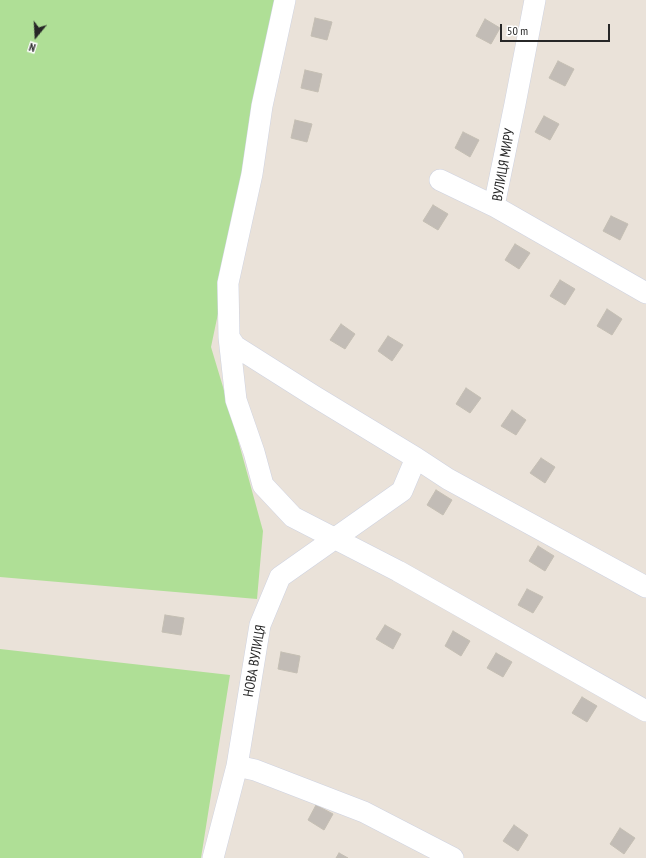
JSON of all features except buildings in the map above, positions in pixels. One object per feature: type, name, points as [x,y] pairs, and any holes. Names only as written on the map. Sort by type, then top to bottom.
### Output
[{"type":"street","points":[[285,0],[262,106],[252,174],[228,283],[229,337],[236,400],[254,452],[263,485],[293,518],[404,575],[646,711]]},
{"type":"street","name":"ВУЛИЦЯ МИРУ","points":[[535,0],[494,206],[646,292]]},
{"type":"street","points":[[440,180],[494,206]]},
{"type":"street","points":[[229,337],[235,346],[448,479],[646,586]]},
{"type":"street","name":"НОВА ВУЛИЦЯ","points":[[213,858],[238,766],[260,626],[280,577],[402,491],[416,458]]},
{"type":"street","points":[[238,766],[256,770],[364,812],[453,858]]},
{"type":"green space","points":[[0,0],[275,0],[211,347],[263,531],[257,599],[0,577]]},
{"type":"green space","points":[[0,649],[230,675],[201,858],[0,858]]}]
